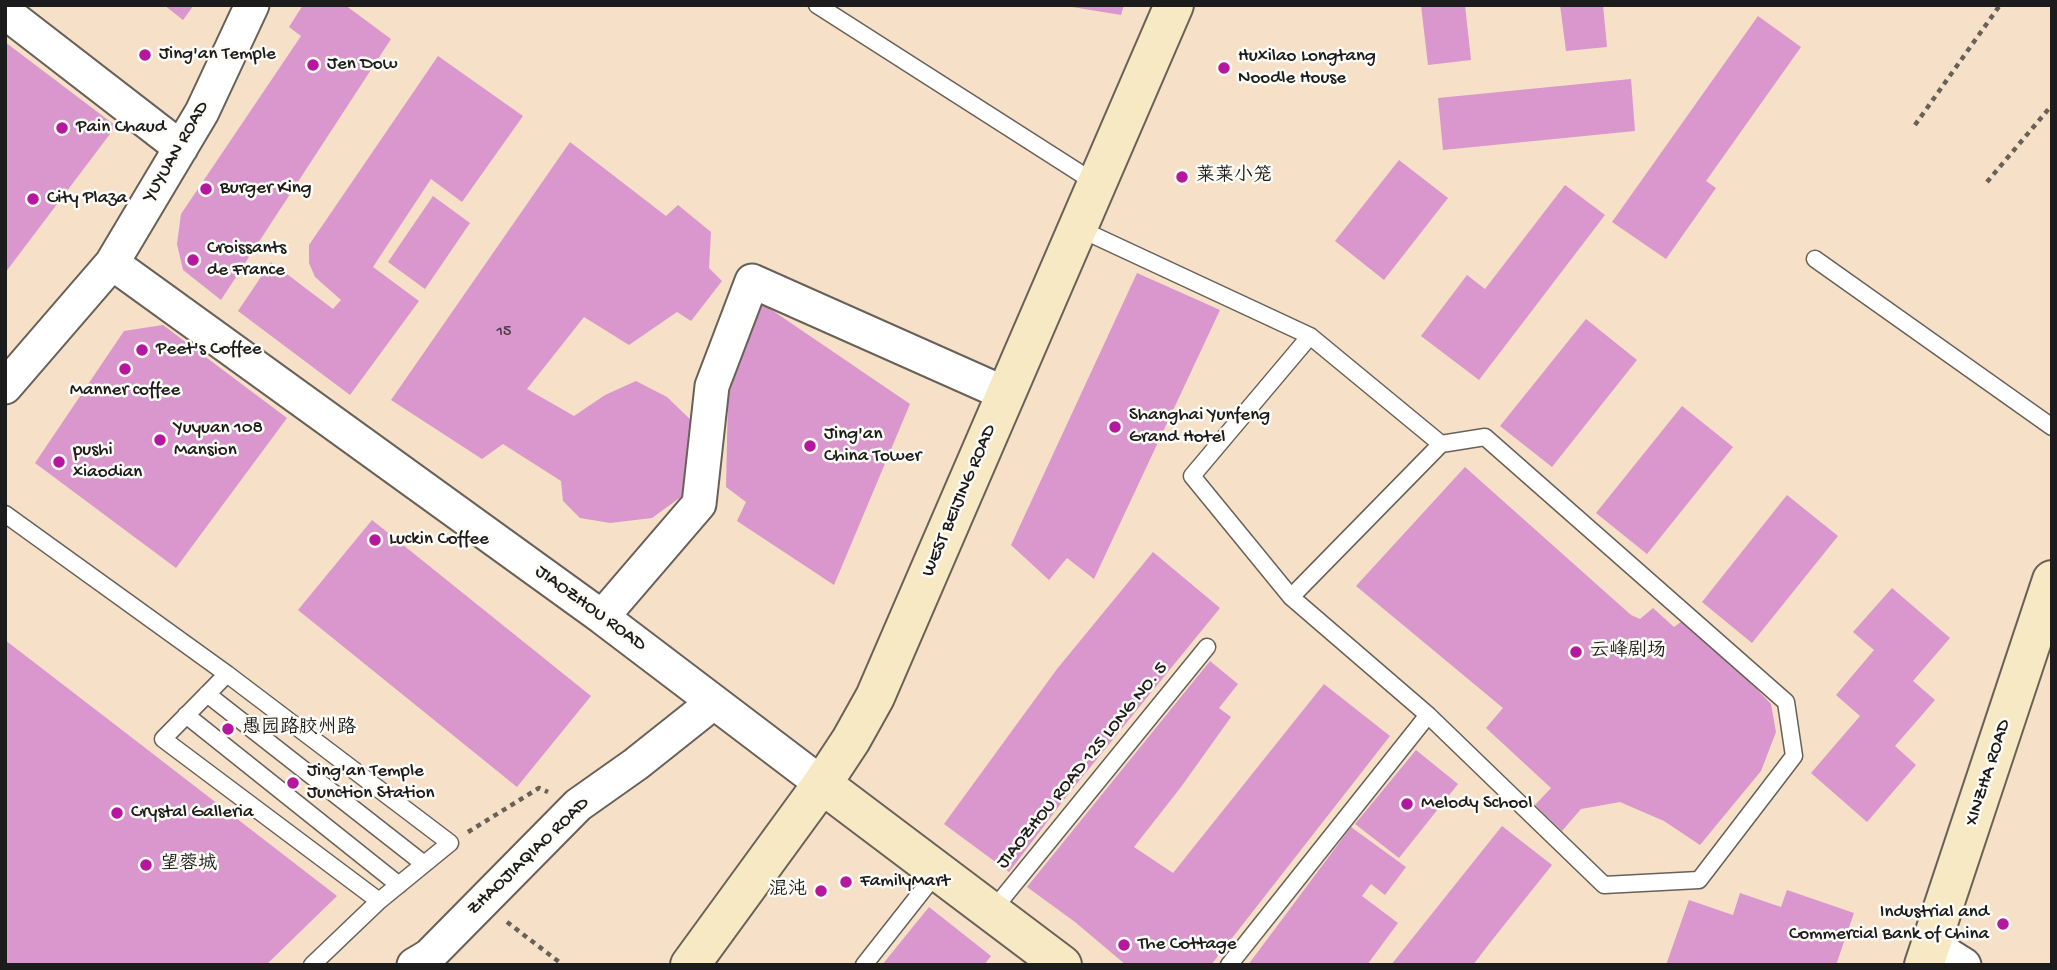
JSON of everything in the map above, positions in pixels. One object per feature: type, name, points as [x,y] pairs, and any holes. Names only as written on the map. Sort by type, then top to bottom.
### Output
[{"type":"main road","name":"WEST BEIJING ROAD","points":[[690,965],[822,784],[875,697],[1174,5]]},
{"type":"main road","name":"XINZHA ROAD","points":[[1928,955],[2052,580]]},
{"type":"main road","name":"JIAOZHOU ROAD","points":[[822,784],[1062,965]]},
{"type":"street","name":"YUYUAN ROAD","points":[[5,387],[112,263],[202,112],[252,5]]},
{"type":"street","points":[[5,12],[181,148]]},
{"type":"street","name":"JIAOZHOU ROAD","points":[[112,263],[602,617],[822,784]]},
{"type":"street","points":[[602,617],[699,504],[712,386],[752,282],[1006,394]]},
{"type":"street","name":"ZHAOJIAQIAO ROAD","points":[[414,965],[429,956],[578,805],[636,764],[714,702]]},
{"type":"street","points":[[1928,955],[1964,965]]},
{"type":"lane","points":[[817,5],[1097,184]]},
{"type":"lane","points":[[1078,228],[1310,337],[1441,444]]},
{"type":"lane","points":[[1815,260],[2052,427]]},
{"type":"lane","points":[[1292,597],[1441,444],[1485,437],[1786,702],[1794,756],[1699,880],[1604,885],[1428,715],[1292,597],[1192,476],[1310,337]]},
{"type":"lane","points":[[5,514],[227,674],[450,843],[379,901],[312,965]]},
{"type":"lane","name":"JIAOZHOU ROAD 125 LONG NO. 5","points":[[992,911],[1207,647]]},
{"type":"lane","points":[[227,674],[163,739],[379,901]]},
{"type":"lane","points":[[207,694],[424,864]]},
{"type":"lane","points":[[186,715],[399,885]]},
{"type":"lane","points":[[1230,965],[1428,715]]},
{"type":"lane","points":[[864,965],[938,871]]},
{"type":"path","points":[[1914,124],[2000,5]]},
{"type":"path","points":[[1987,182],[2052,105]]},
{"type":"path","points":[[450,843],[539,789],[578,805]]},
{"type":"path","points":[[481,902],[563,965]]},
{"type":"building","points":[[164,5],[194,5],[183,20]]},
{"type":"building","points":[[303,5],[345,5],[391,39],[221,300],[183,270],[177,244],[181,214],[301,36],[289,27]]},
{"type":"building","points":[[1060,5],[1124,5],[1121,15]]},
{"type":"building","points":[[1421,5],[1465,5],[1471,60],[1428,65]]},
{"type":"building","points":[[1560,5],[1603,5],[1607,47],[1566,51]]},
{"type":"building","points":[[1758,16],[1801,47],[1706,181],[1716,188],[1666,259],[1612,222]]},
{"type":"building","name":"City Plaza","points":[[5,42],[116,126],[5,273]]},
{"type":"building","points":[[438,56],[523,116],[462,202],[431,179],[373,267],[419,301],[350,395],[238,311],[271,262],[333,309],[341,300],[315,277],[309,263],[309,245]]},
{"type":"building","points":[[1631,79],[1635,131],[1443,150],[1438,98]]},
{"type":"building","points":[[570,142],[666,216],[678,205],[711,232],[709,268],[722,281],[691,321],[677,312],[629,345],[584,317],[527,389],[574,416],[605,395],[636,381],[667,397],[696,425],[685,494],[652,518],[610,523],[580,518],[563,501],[561,481],[503,444],[482,459],[391,400]]},
{"type":"building","points":[[1399,160],[1448,198],[1384,280],[1335,241]]},
{"type":"building","points":[[1565,185],[1605,215],[1479,380],[1421,336],[1467,275],[1485,289]]},
{"type":"building","points":[[433,196],[470,223],[425,289],[388,262]]},
{"type":"building","name":"Shanghai Yunfeng Grand Hotel","points":[[1137,273],[1220,310],[1094,579],[1067,558],[1049,580],[1011,545]]},
{"type":"building","name":"Jing'an China Tower","points":[[760,302],[910,404],[834,585],[737,521],[746,502],[726,487],[728,397]]},
{"type":"building","points":[[1586,319],[1637,360],[1552,467],[1500,426]]},
{"type":"building","name":"Yuyuan 108 Mansion","points":[[163,325],[287,418],[176,568],[35,463],[124,331]]},
{"type":"building","points":[[1682,406],[1733,447],[1647,554],[1596,513]]},
{"type":"building","name":"云峰剧场","points":[[1465,467],[1631,615],[1640,619],[1653,608],[1674,627],[1682,621],[1771,704],[1776,732],[1761,771],[1700,845],[1664,821],[1620,802],[1581,809],[1562,831],[1535,805],[1551,788],[1486,728],[1503,708],[1356,586]]},
{"type":"building","points":[[1787,495],[1838,536],[1752,643],[1702,602]]},
{"type":"building","points":[[372,520],[591,696],[517,787],[298,610]]},
{"type":"building","points":[[1153,552],[1220,608],[1066,797],[1009,872],[944,824],[1057,669]]},
{"type":"building","points":[[1892,588],[1950,638],[1913,681],[1935,700],[1895,746],[1916,765],[1867,822],[1811,773],[1860,716],[1836,695],[1874,650],[1853,632]]},
{"type":"building","name":"Crystal Galleria","points":[[5,640],[337,896],[266,965],[5,965]]},
{"type":"building","points":[[1210,661],[1238,684],[1219,708],[1231,717],[1134,847],[1173,873],[1324,684],[1390,736],[1211,965],[1126,965],[1075,922],[1027,887]]},
{"type":"building","name":"Melody School","points":[[1416,750],[1458,784],[1399,858],[1355,824]]},
{"type":"building","points":[[1502,826],[1552,865],[1473,965],[1391,965]]},
{"type":"building","points":[[1351,827],[1406,867],[1385,895],[1371,884],[1362,896],[1398,923],[1367,965],[1248,965]]},
{"type":"building","points":[[1787,890],[1854,913],[1836,965],[1666,965],[1689,900],[1733,915],[1740,893],[1781,907]]},
{"type":"building","points":[[929,907],[991,956],[984,965],[882,965]]},
{"type":"place","name":"Jing'an Temple","points":[[145,55]]},
{"type":"place","name":"Jen Dow","points":[[313,65]]},
{"type":"place","name":"Huxilao Longtang Noodle House","points":[[1224,68]]},
{"type":"place","name":"Pain Chaud","points":[[62,128]]},
{"type":"place","name":"莱莱小笼","points":[[1182,177]]},
{"type":"place","name":"Burger King","points":[[206,189]]},
{"type":"place","name":"City Plaza","points":[[33,199]]},
{"type":"place","name":"Croissants de France","points":[[193,260]]},
{"type":"place","name":"Peet's Coffee","points":[[142,350]]},
{"type":"place","name":"Manner coffee","points":[[125,369]]},
{"type":"place","name":"Shanghai Yunfeng Grand Hotel","points":[[1115,427]]},
{"type":"place","name":"Yuyuan 108 Mansion","points":[[160,440]]},
{"type":"place","name":"Jing'an China Tower","points":[[810,446]]},
{"type":"place","name":"pushi xiaodian","points":[[59,462]]},
{"type":"place","name":"Luckin Coffee","points":[[375,540]]},
{"type":"place","name":"云峰剧场","points":[[1576,652]]},
{"type":"place","name":"愚园路胶州路","points":[[228,729]]},
{"type":"place","name":"Jing'an Temple Junction Station","points":[[293,783]]},
{"type":"place","name":"Melody School","points":[[1407,804]]},
{"type":"place","name":"Crystal Galleria","points":[[117,813]]},
{"type":"place","name":"望蓉城","points":[[146,865]]},
{"type":"place","name":"FamilyMart","points":[[846,882]]},
{"type":"place","name":"混沌","points":[[821,891]]},
{"type":"place","name":"Industrial and Commercial Bank of China","points":[[2003,924]]},
{"type":"place","name":"The Cottage","points":[[1124,945]]}]
